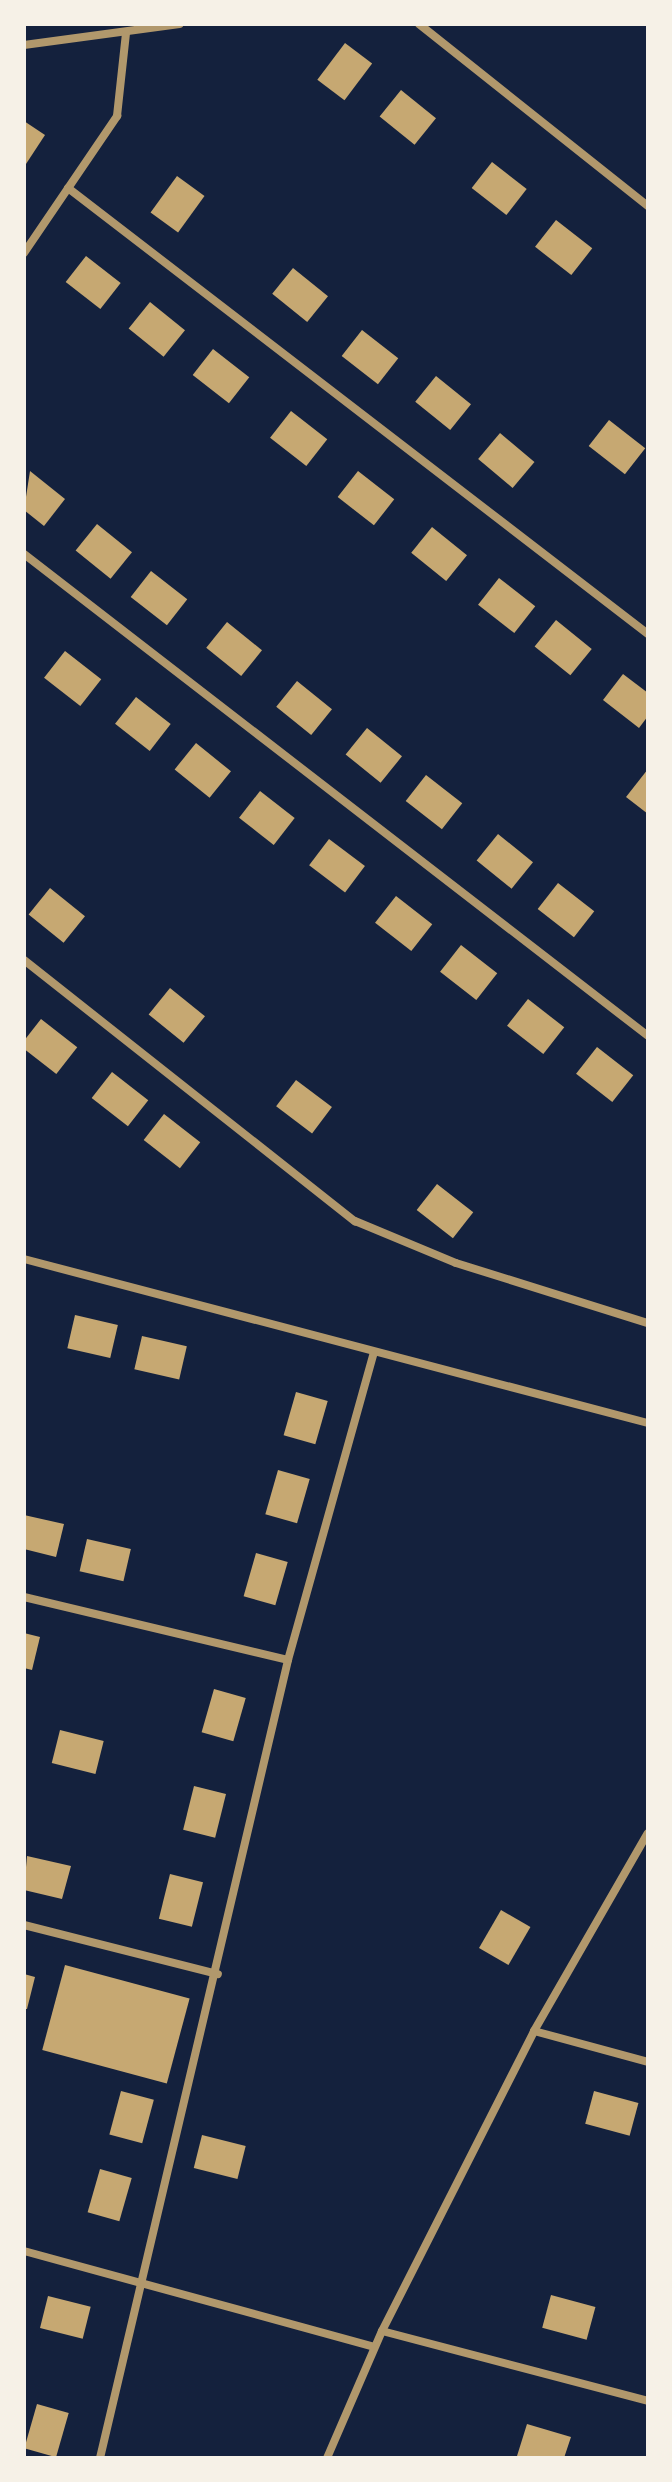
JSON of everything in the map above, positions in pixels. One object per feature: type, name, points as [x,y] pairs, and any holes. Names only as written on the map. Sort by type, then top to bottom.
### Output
[{"type":"street","points":[[24,45],[180,24]]},
{"type":"street","points":[[419,24],[648,206]]},
{"type":"street","points":[[24,253],[117,116],[126,33]]},
{"type":"street","points":[[68,188],[648,634]]},
{"type":"street","points":[[24,554],[648,1036]]},
{"type":"street","points":[[24,960],[355,1221],[456,1263],[648,1323]]},
{"type":"street","points":[[24,1259],[648,1423]]},
{"type":"street","points":[[100,2458],[146,2281],[288,1660],[374,1353]]},
{"type":"street","points":[[24,1597],[288,1660]]},
{"type":"street","points":[[327,2458],[374,2347],[534,2031],[648,1833]]},
{"type":"street","points":[[24,1925],[218,1974]]},
{"type":"street","points":[[534,2031],[648,2062]]},
{"type":"street","points":[[24,2251],[146,2281],[374,2347]]},
{"type":"street","points":[[382,2331],[648,2401]]},
{"type":"building","points":[[345,43],[372,63],[344,100],[317,80]]},
{"type":"building","points":[[401,90],[436,118],[415,145],[380,116]]},
{"type":"building","points":[[24,121],[45,135],[24,167]]},
{"type":"building","points":[[492,162],[527,189],[506,215],[472,188]]},
{"type":"building","points":[[177,176],[205,196],[178,232],[151,212]]},
{"type":"building","points":[[556,220],[592,248],[571,275],[535,247]]},
{"type":"building","points":[[86,256],[121,283],[100,309],[66,282]]},
{"type":"building","points":[[293,268],[328,296],[307,322],[272,294]]},
{"type":"building","points":[[150,302],[185,330],[164,357],[129,328]]},
{"type":"building","points":[[362,330],[398,358],[378,384],[342,356]]},
{"type":"building","points":[[213,349],[249,377],[229,403],[193,375]]},
{"type":"building","points":[[436,376],[471,404],[450,430],[415,402]]},
{"type":"building","points":[[291,411],[327,439],[306,466],[270,438]]},
{"type":"building","points":[[609,420],[645,448],[625,474],[589,446]]},
{"type":"building","points":[[500,433],[534,462],[513,488],[478,459]]},
{"type":"building","points":[[30,471],[65,499],[44,526],[24,510]]},
{"type":"building","points":[[358,471],[394,499],[374,525],[338,497]]},
{"type":"building","points":[[97,524],[132,552],[111,579],[76,550]]},
{"type":"building","points":[[432,527],[467,555],[446,581],[411,553]]},
{"type":"building","points":[[151,571],[187,599],[167,625],[131,597]]},
{"type":"building","points":[[499,578],[535,606],[514,633],[478,605]]},
{"type":"building","points":[[556,620],[592,649],[570,675],[535,646]]},
{"type":"building","points":[[227,622],[262,650],[241,676],[206,648]]},
{"type":"building","points":[[65,651],[101,679],[80,706],[44,678]]},
{"type":"building","points":[[623,674],[648,693],[648,716],[639,728],[603,700]]},
{"type":"building","points":[[297,681],[332,709],[311,735],[276,707]]},
{"type":"building","points":[[136,697],[171,724],[150,751],[115,724]]},
{"type":"building","points":[[367,728],[402,756],[381,783],[346,754]]},
{"type":"building","points":[[196,743],[231,771],[210,798],[175,769]]},
{"type":"building","points":[[648,769],[648,814],[626,797]]},
{"type":"building","points":[[426,775],[462,803],[442,829],[406,801]]},
{"type":"building","points":[[260,791],[295,818],[274,845],[239,818]]},
{"type":"building","points":[[498,834],[533,862],[512,889],[477,860]]},
{"type":"building","points":[[329,839],[365,866],[345,892],[309,865]]},
{"type":"building","points":[[558,883],[594,911],[574,937],[538,909]]},
{"type":"building","points":[[50,888],[85,916],[64,943],[29,914]]},
{"type":"building","points":[[396,896],[432,924],[411,951],[375,923]]},
{"type":"building","points":[[461,945],[497,973],[476,1000],[440,972]]},
{"type":"building","points":[[170,988],[205,1016],[184,1043],[149,1014]]},
{"type":"building","points":[[528,999],[564,1027],[543,1054],[507,1026]]},
{"type":"building","points":[[41,1019],[77,1047],[56,1074],[24,1049],[24,1041]]},
{"type":"building","points":[[597,1047],[633,1075],[612,1102],[576,1074]]},
{"type":"building","points":[[112,1072],[148,1100],[128,1126],[92,1098]]},
{"type":"building","points":[[296,1080],[332,1107],[312,1133],[276,1106]]},
{"type":"building","points":[[164,1114],[200,1142],[180,1168],[144,1140]]},
{"type":"building","points":[[437,1184],[473,1212],[453,1238],[417,1210]]},
{"type":"building","points":[[75,1315],[118,1325],[110,1358],[67,1348]]},
{"type":"building","points":[[142,1336],[187,1346],[179,1379],[134,1369]]},
{"type":"building","points":[[296,1392],[328,1401],[315,1444],[284,1435]]},
{"type":"building","points":[[278,1470],[310,1479],[297,1523],[265,1514]]},
{"type":"building","points":[[24,1515],[64,1524],[56,1557],[24,1549]]},
{"type":"building","points":[[87,1539],[131,1549],[123,1581],[80,1571]]},
{"type":"building","points":[[256,1553],[288,1562],[275,1605],[244,1596]]},
{"type":"building","points":[[24,1633],[40,1637],[32,1670],[24,1668]]},
{"type":"building","points":[[214,1689],[246,1698],[233,1741],[202,1732]]},
{"type":"building","points":[[60,1730],[104,1741],[95,1774],[52,1763]]},
{"type":"building","points":[[194,1786],[226,1794],[215,1838],[183,1830]]},
{"type":"building","points":[[27,1856],[71,1866],[62,1899],[24,1890]]},
{"type":"building","points":[[170,1874],[203,1882],[192,1927],[159,1919]]},
{"type":"building","points":[[501,1910],[530,1927],[508,1965],[479,1948]]},
{"type":"building","points":[[65,1965],[190,1998],[167,2083],[42,2050]]},
{"type":"building","points":[[24,1974],[35,1977],[27,2009],[24,2009]]},
{"type":"building","points":[[121,2091],[154,2100],[142,2143],[109,2134]]},
{"type":"building","points":[[594,2091],[638,2103],[630,2136],[585,2124]]},
{"type":"building","points":[[202,2135],[246,2146],[237,2179],[194,2168]]},
{"type":"building","points":[[100,2169],[132,2178],[119,2221],[88,2212]]},
{"type":"building","points":[[551,2295],[595,2307],[587,2340],[542,2328]]},
{"type":"building","points":[[48,2296],[91,2307],[83,2339],[40,2328]]},
{"type":"building","points":[[37,2404],[69,2413],[56,2457],[24,2448]]},
{"type":"building","points":[[527,2424],[571,2437],[564,2458],[517,2456]]}]
